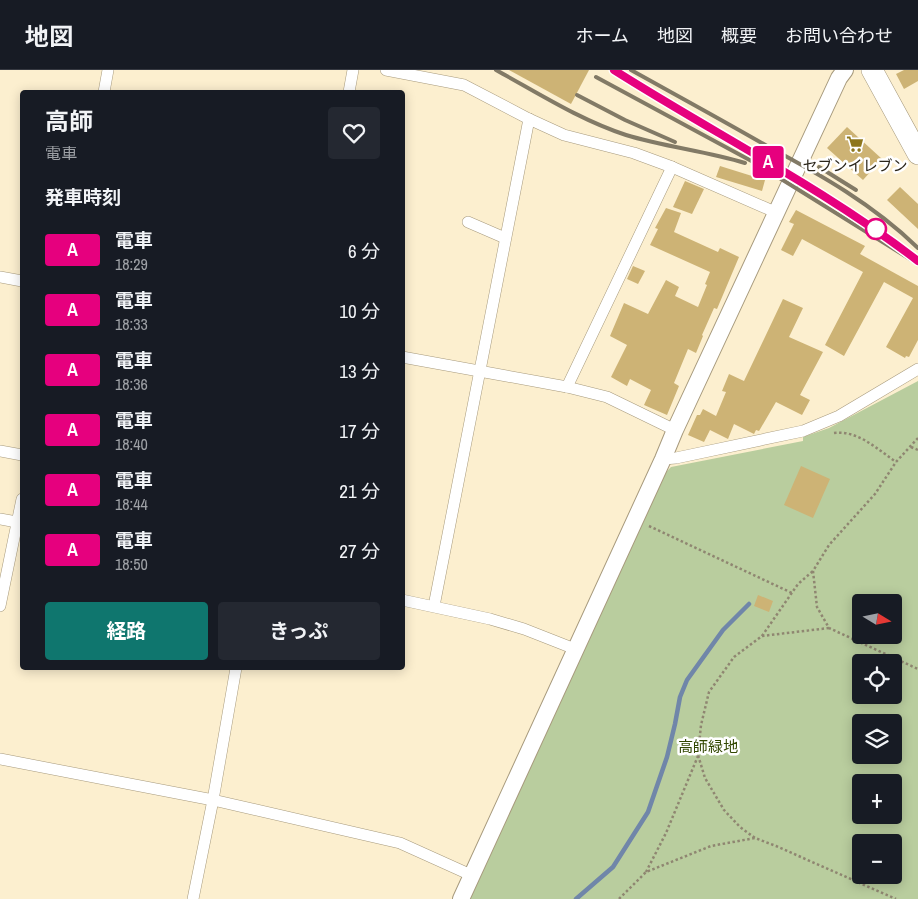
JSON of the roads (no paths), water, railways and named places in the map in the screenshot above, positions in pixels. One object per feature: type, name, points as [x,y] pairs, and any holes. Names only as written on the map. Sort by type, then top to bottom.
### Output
[{"type":"highway","points":[[877,72],[918,154]]},
{"type":"street","points":[[104,90],[108,70]]},
{"type":"street","points":[[349,90],[353,70]]},
{"type":"street","points":[[386,70],[464,85],[564,135],[634,153],[672,167],[776,212]]},
{"type":"street","points":[[461,899],[675,430],[839,78],[845,70]]},
{"type":"street","points":[[434,606],[529,119]]},
{"type":"street","points":[[567,387],[672,167]]},
{"type":"street","points":[[468,222],[505,238]]},
{"type":"street","points":[[0,277],[20,281]]},
{"type":"street","points":[[405,358],[567,387],[607,397],[675,430]]},
{"type":"street","points":[[663,459],[676,458],[803,431],[838,416],[918,370]]},
{"type":"street","points":[[0,450],[20,455]]},
{"type":"street","points":[[0,519],[20,523],[0,606]]},
{"type":"street","points":[[405,601],[499,621],[575,649]]},
{"type":"street","points":[[193,899],[213,800],[236,670]]},
{"type":"street","points":[[0,759],[213,800],[400,843],[471,875]]},
{"type":"waterway","points":[[576,899],[613,867],[648,812],[667,757],[680,697],[687,680],[723,630],[749,604]]},
{"type":"railway","points":[[496,70],[560,106],[609,129],[656,143],[745,163]]},
{"type":"railway","points":[[613,70],[792,176],[888,238]]},
{"type":"railway","points":[[631,70],[827,180],[865,204],[918,248]]},
{"type":"railway","points":[[596,77],[757,164],[918,264]]},
{"type":"railway","points":[[577,95],[625,120],[675,142]]},
{"type":"railway","points":[[819,167],[856,190]]},
{"type":"train","name":"A","points":[[614,70],[792,176],[876,229],[918,261]]},
{"type":"place","name":"セブンイレブン","points":[[855,144]]},
{"type":"park label","name":"高師緑地","points":[[708,746]]}]
